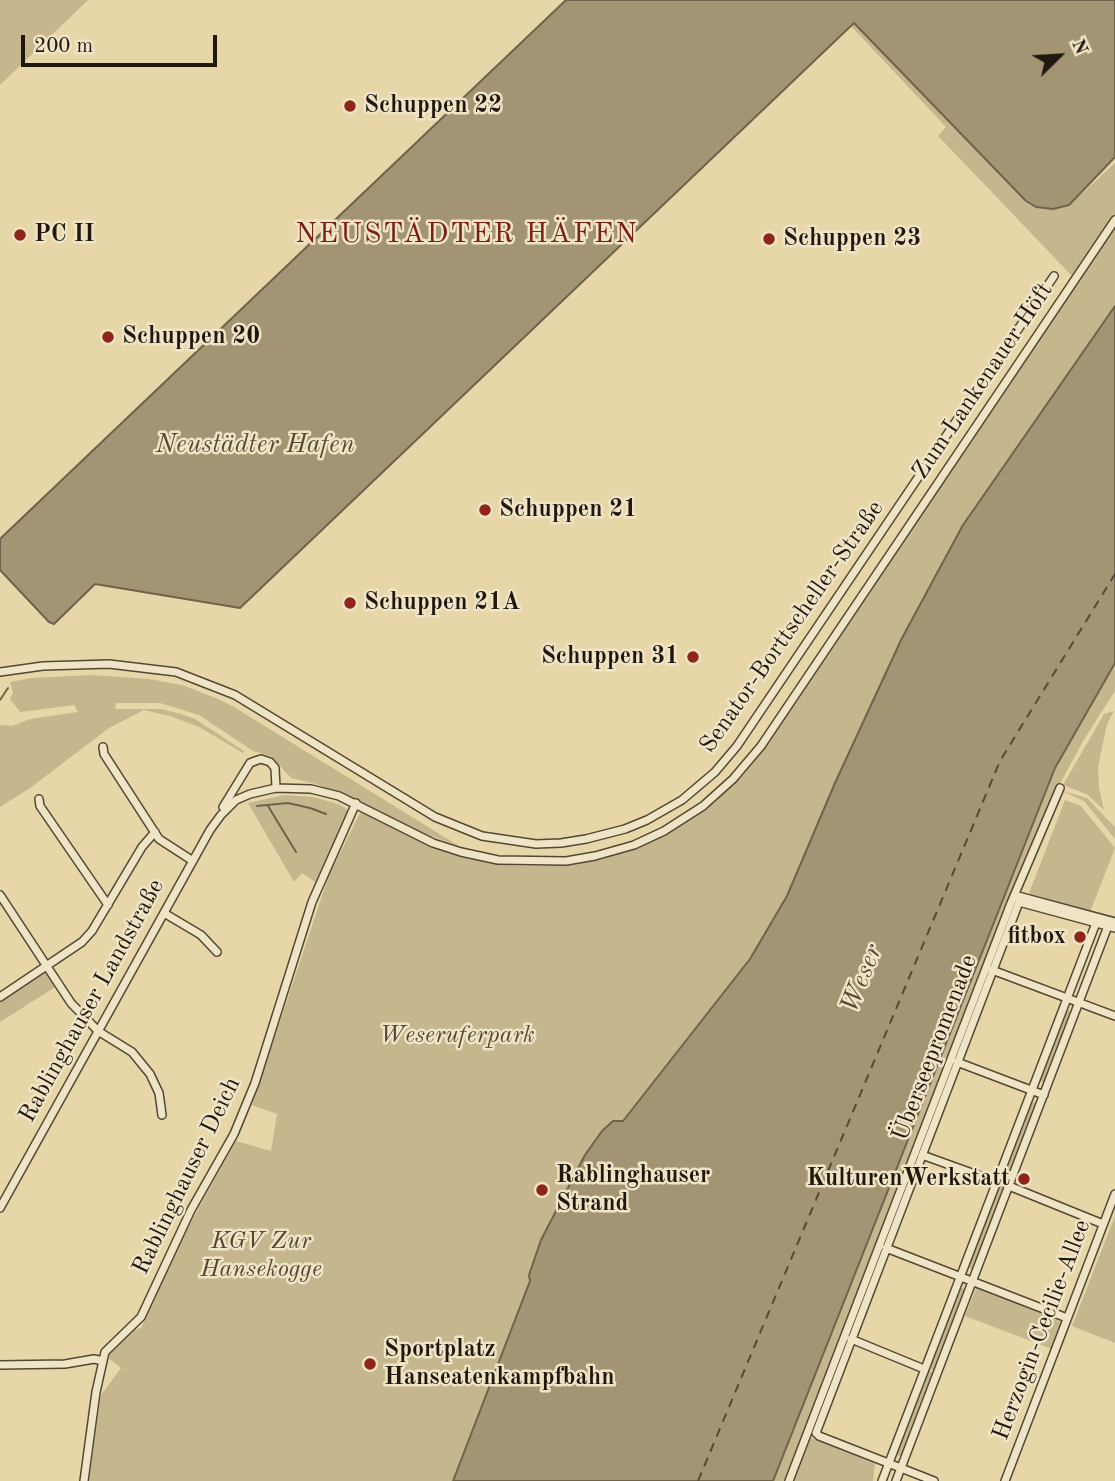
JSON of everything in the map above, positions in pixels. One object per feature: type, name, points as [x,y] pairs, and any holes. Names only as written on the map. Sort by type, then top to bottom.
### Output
[{"type":"street","name":"Zum Lankenauer Höft","points":[[236,800],[276,788],[311,789],[355,803],[433,843],[479,857],[537,862],[595,856],[634,845],[684,820],[733,779],[761,746],[1115,220]]},
{"type":"street","name":"Senator-Borttscheller-Straße","points":[[0,672],[43,666],[99,664],[139,666],[176,672],[235,695],[399,796],[456,827],[482,836],[536,844],[586,839],[625,829],[682,800],[715,772],[737,746],[1054,276]]},
{"type":"street","points":[[103,747],[104,754],[159,839],[193,861]]},
{"type":"street","name":"Rablinghauser Landstraße","points":[[0,1208],[246,771],[255,761],[264,760],[275,768],[276,788]]},
{"type":"street","name":"Überseepromenade","points":[[789,1481],[1060,788]]},
{"type":"street","points":[[39,799],[47,817],[108,905]]},
{"type":"street","name":"Rablinghauser Landstraße","points":[[221,815],[236,800]]},
{"type":"street","name":"Rablinghauser Deich","points":[[84,1481],[103,1361],[108,1349],[141,1317],[191,1210],[234,1134],[255,1083],[312,902],[355,803]]},
{"type":"street","points":[[0,997],[82,942],[92,931],[142,847],[155,832]]},
{"type":"street","points":[[0,895],[71,1003],[98,1031],[132,1052],[152,1073],[159,1093],[162,1115]]},
{"type":"street","points":[[1018,898],[1112,926]]},
{"type":"street","points":[[1018,898],[1112,926]]},
{"type":"street","name":"Überseepromenade","points":[[889,1464],[816,1433],[1018,898]]},
{"type":"street","points":[[164,913],[201,935],[217,952]]},
{"type":"street","points":[[882,1481],[1096,923]]},
{"type":"street","points":[[896,1481],[1112,926]]},
{"type":"street","points":[[992,970],[1115,1016]]},
{"type":"street","points":[[957,1062],[1044,1095]]},
{"type":"street","points":[[922,1155],[997,1182]]},
{"type":"street","points":[[1009,1186],[1103,1224]]},
{"type":"street","name":"Herzogin-Cecilie-Allee","points":[[1005,1481],[1115,1194]]},
{"type":"street","points":[[886,1248],[1067,1318]]},
{"type":"street","points":[[851,1339],[924,1369]]},
{"type":"street","points":[[0,1365],[65,1364],[94,1359],[103,1361]]},
{"type":"street","points":[[889,1464],[934,1481]]},
{"type":"green space","points":[[0,0],[88,0],[0,85]]},
{"type":"green space","points":[[855,23],[1026,201],[1036,207],[1053,209],[1069,205],[1115,163],[1115,215],[1072,276],[938,136],[946,127],[851,26]]},
{"type":"green space","name":"Weseruferpark","points":[[1115,226],[1115,306],[963,525],[902,638],[835,783],[787,896],[750,959],[623,1121],[613,1122],[602,1131],[585,1155],[541,1240],[529,1275],[530,1281],[453,1481],[89,1481],[101,1395],[121,1368],[107,1357],[109,1352],[134,1330],[141,1328],[175,1251],[236,1141],[271,1151],[277,1114],[252,1105],[329,875],[361,811],[432,846],[455,854],[517,866],[542,866],[586,862],[615,855],[660,837],[701,811],[736,781],[772,737]]},
{"type":"green space","points":[[1115,663],[1115,691],[1060,784],[1021,868],[787,1481],[773,1481],[1055,768]]},
{"type":"green space","points":[[90,675],[150,679],[185,686],[218,699],[459,846],[423,833],[356,799],[326,790],[320,785],[291,778],[271,756],[253,751],[199,715],[160,703],[116,703],[115,709],[161,709],[181,714],[195,719],[244,751],[243,753],[199,727],[144,710],[109,728],[30,788],[0,807],[0,725],[12,726],[30,719],[78,712],[74,705],[20,712],[10,699],[13,693],[10,682]]},
{"type":"green space","points":[[1114,711],[1107,724],[1098,767],[1104,810],[1088,795],[1063,785],[1104,714]]},
{"type":"green space","points":[[1062,791],[1087,798],[1115,827],[1115,839],[1084,801]]},
{"type":"green space","points":[[284,795],[313,797],[338,804],[350,811],[317,883],[302,873],[294,882],[248,803]]},
{"type":"green space","points":[[1065,800],[1081,806],[1115,848],[1090,912],[1028,896]]},
{"type":"green space","points":[[46,972],[57,986],[0,1022],[0,1001]]},
{"type":"green space","points":[[1065,1009],[1073,1012],[1046,1083],[1038,1080]]},
{"type":"green space","points":[[1030,1101],[1038,1104],[1007,1184],[1000,1181]]},
{"type":"green space","points":[[999,1183],[1007,1186],[974,1270],[967,1267]]},
{"type":"green space","points":[[1115,1216],[1115,1343],[1072,1326]]},
{"type":"green space","points":[[977,1286],[1063,1323],[1052,1349],[965,1316]]},
{"type":"green space","points":[[959,1287],[967,1290],[936,1371],[928,1368]]},
{"type":"green space","points":[[927,1370],[935,1373],[903,1457],[895,1454]]},
{"type":"green space","points":[[811,1438],[875,1463],[873,1481],[794,1481]]},
{"type":"water","name":"Neustädter Hafen","points":[[566,0],[1115,0],[1115,157],[1069,205],[1053,209],[1036,207],[1026,201],[854,23],[240,608],[95,584],[54,624],[49,622],[0,570],[0,539]]},
{"type":"water","name":"Weser","points":[[1115,306],[1115,663],[1055,768],[773,1481],[453,1481],[530,1281],[529,1275],[541,1240],[585,1155],[602,1131],[613,1121],[623,1121],[750,959],[787,896],[835,783],[902,638],[963,525]]},
{"type":"waterway","points":[[0,700],[8,688]]},
{"type":"waterway","points":[[257,806],[288,803],[326,814]]},
{"type":"waterway","points":[[268,806],[296,852]]},
{"type":"ferry route","points":[[698,1481],[1000,761],[1115,574]]},
{"type":"place","name":"Schuppen 22","points":[[350,106]]},
{"type":"place","name":"PC II","points":[[20,235]]},
{"type":"place","name":"Schuppen 23","points":[[769,239]]},
{"type":"place","name":"Schuppen 20","points":[[108,337]]},
{"type":"place","name":"Schuppen 21","points":[[485,510]]},
{"type":"place","name":"Schuppen 21A","points":[[350,603]]},
{"type":"place","name":"Schuppen 31","points":[[693,657]]},
{"type":"place","name":"fitbox","points":[[1080,937]]},
{"type":"place","name":"KulturenWerkstatt","points":[[1024,1179]]},
{"type":"place","name":"Rablinghauser Strand","points":[[542,1190]]},
{"type":"place","name":"Sportplatz Hanseatenkampfbahn","points":[[370,1364]]},
{"type":"district","name":"NEUSTÄDTER HÄFEN","points":[[467,235]]},
{"type":"park label","name":"KGV Zur Hansekogge","points":[[261,1256]]}]
